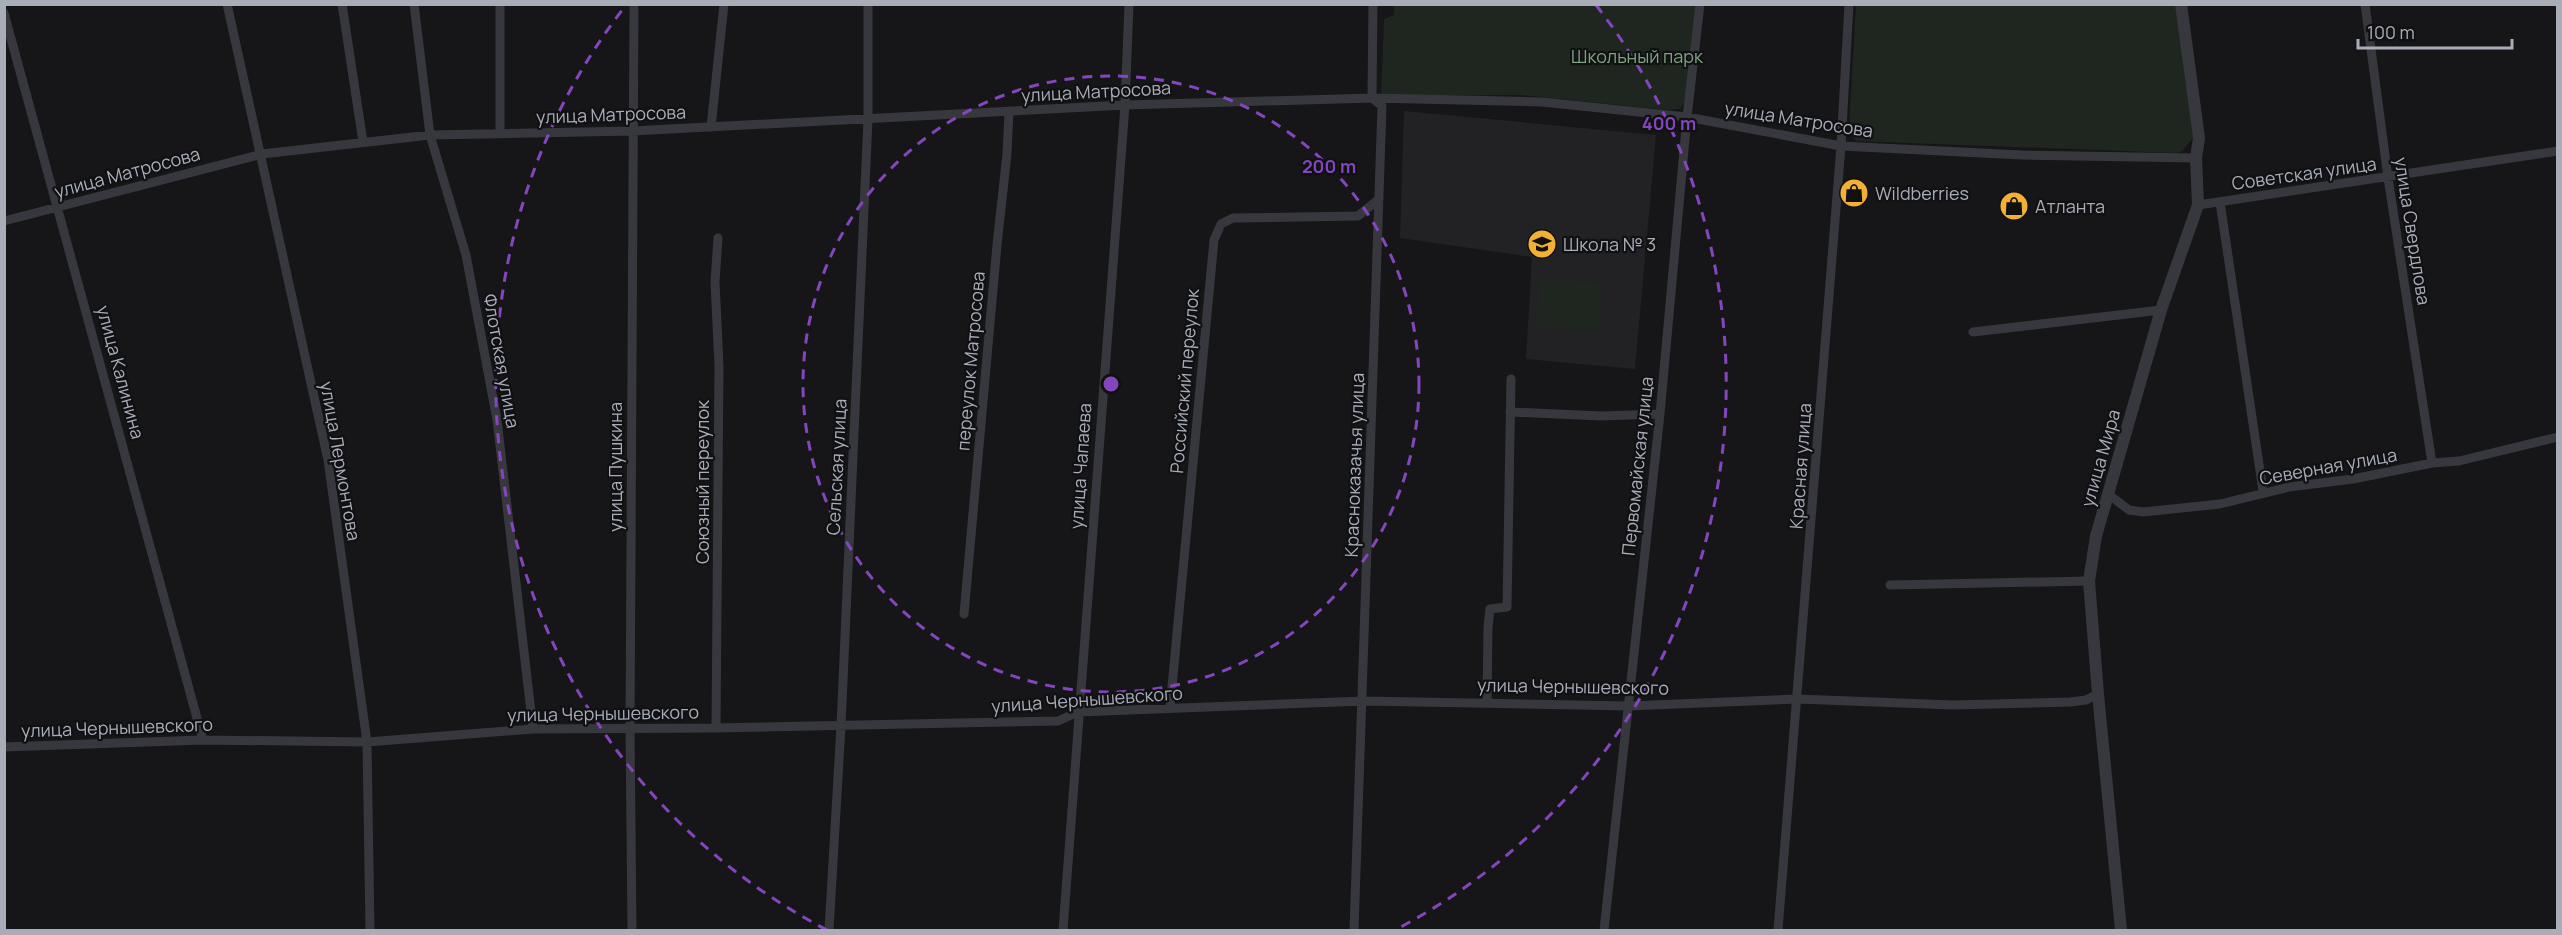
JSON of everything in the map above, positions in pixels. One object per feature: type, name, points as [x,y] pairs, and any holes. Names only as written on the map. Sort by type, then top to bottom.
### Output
[{"type":"street","name":"улица Лермонтова","points":[[227,4],[328,460],[367,742],[370,930]]},
{"type":"street","points":[[342,4],[363,142]]},
{"type":"street","name":"Флотская улица","points":[[414,4],[429,135],[466,255],[497,420],[533,729]]},
{"type":"street","points":[[500,4],[500,134]]},
{"type":"street","name":"улица Пушкина","points":[[632,930],[630,729],[634,4]]},
{"type":"street","points":[[711,127],[724,4]]},
{"type":"street","name":"Сельская улица","points":[[829,930],[841,726],[868,119],[868,4]]},
{"type":"street","name":"улица Чапаева","points":[[1063,930],[1125,105],[1129,4]]},
{"type":"street","name":"Красноказачья улица","points":[[1354,930],[1364,701],[1382,106],[1372,99],[1373,4]]},
{"type":"street","name":"Первомайская улица","points":[[1604,930],[1660,414],[1687,117],[1700,4]]},
{"type":"street","name":"Красная улица","points":[[1778,930],[1841,146],[1849,4]]},
{"type":"street","name":"улица Мира","points":[[2121,930],[2089,581],[2096,536],[2161,310],[2198,205],[2196,158],[2199,138],[2181,4]]},
{"type":"street","name":"улица Свердлова","points":[[2365,4],[2388,178],[2432,463]]},
{"type":"street","name":"улица Калинина","points":[[4,13],[203,741]]},
{"type":"street","name":"улица Матросова","points":[[4,221],[262,154],[429,135],[632,131],[1125,105],[1372,99],[1542,102],[1687,117],[1841,146],[2022,155],[2196,158]]},
{"type":"street","name":"переулок Матросова","points":[[964,614],[1007,154],[1009,111]]},
{"type":"street","name":"Советская улица","points":[[2198,205],[2558,151]]},
{"type":"street","name":"Российский переулок","points":[[1170,708],[1214,240],[1221,224],[1233,218],[1358,216],[1379,199]]},
{"type":"street","points":[[2220,202],[2263,491]]},
{"type":"street","name":"Союзный переулок","points":[[716,728],[719,366],[715,282],[718,238]]},
{"type":"street","points":[[1973,332],[2161,310]]},
{"type":"street","points":[[1486,702],[1490,609],[1507,607],[1511,379]]},
{"type":"street","points":[[1510,412],[1601,416],[1660,414]]},
{"type":"street","name":"Северная улица","points":[[2108,494],[2129,510],[2143,512],[2220,504],[2263,491],[2353,479],[2432,463],[2459,462],[2558,437]]},
{"type":"street","points":[[1890,585],[2089,581]]},
{"type":"street","name":"улица Чернышевского","points":[[4,747],[203,741],[367,742],[533,729],[1058,721],[1078,712],[1364,701],[1629,706],[1798,699],[1953,705],[2070,702],[2086,700],[2098,694]]},
{"type":"shaded area","name":"Школа № 3","points":[[1404,111],[1656,135],[1635,369],[1526,359],[1532,257],[1400,238]]},
{"type":"green space","name":"Школьный парк","points":[[1394,5],[1696,5],[1685,101],[1680,109],[1668,110],[1521,95],[1381,96],[1384,19],[1394,15]]},
{"type":"green space","points":[[1856,5],[2177,5],[2193,138],[2182,151],[2177,153],[1856,141],[1849,132],[1849,126]]},
{"type":"green space","points":[[1540,278],[1603,284],[1598,332],[1536,326]]},
{"type":"place","name":"Wildberries","points":[[1854,193]]},
{"type":"place","name":"Атланта","points":[[2014,206]]},
{"type":"place","name":"Школа № 3","points":[[1542,244]]}]
